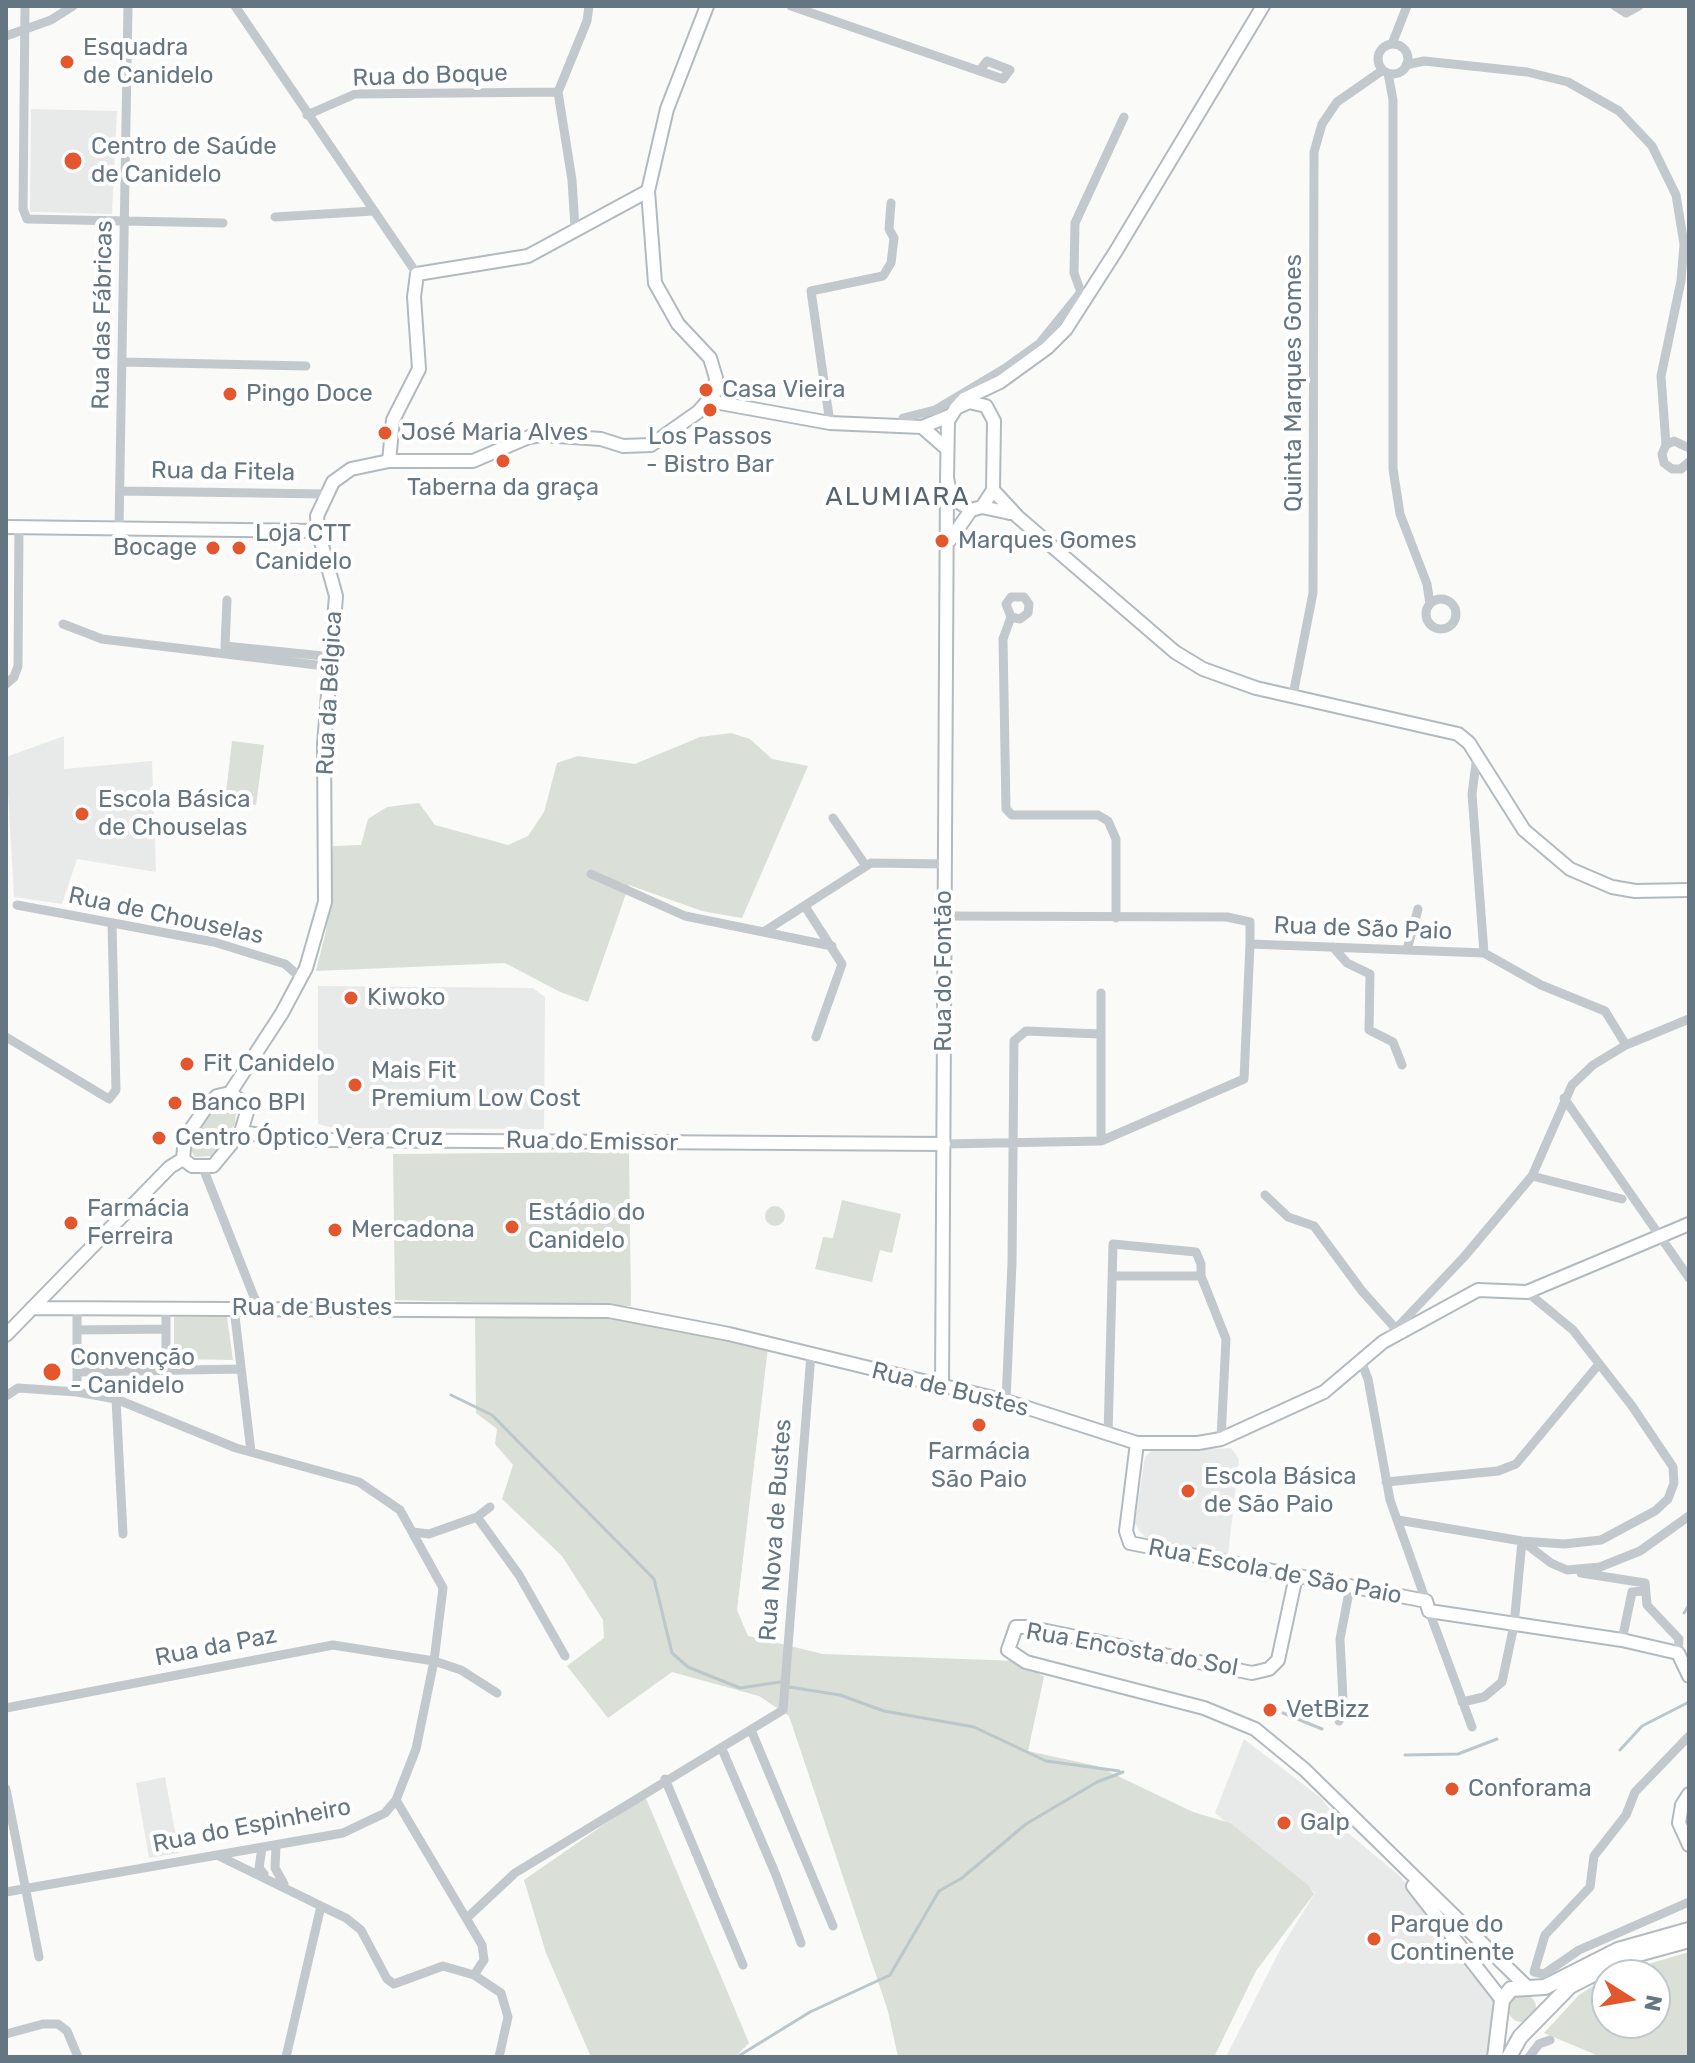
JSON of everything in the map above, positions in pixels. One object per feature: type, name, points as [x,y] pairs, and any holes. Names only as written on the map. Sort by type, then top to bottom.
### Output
[{"type":"main road","points":[[325,494],[333,482],[351,469],[389,461],[461,464],[543,435],[592,438],[623,446],[651,445],[709,401],[714,394],[716,378],[710,358],[678,324],[655,283],[648,191],[667,109],[707,6]]},
{"type":"main road","points":[[952,412],[964,399],[1000,382],[1047,348],[1263,6]]},
{"type":"main road","points":[[389,461],[393,420],[419,369],[414,281],[417,274],[528,256],[648,191]]},
{"type":"main road","points":[[1000,382],[994,397],[993,490],[1018,517],[1175,652],[1235,682],[1454,732],[1466,739],[1524,830],[1570,869],[1612,887],[1635,891],[1689,890]]},
{"type":"main road","points":[[709,401],[830,423],[922,427],[977,402],[989,409],[994,421]]},
{"type":"main road","name":"Rua do Fontão","points":[[942,1386],[947,449],[952,412]]},
{"type":"main road","points":[[922,427],[947,449]]},
{"type":"main road","points":[[947,478],[951,497],[976,508],[1018,517]]},
{"type":"main road","name":"Rua do Fontão","points":[[947,555],[956,527],[993,490]]},
{"type":"main road","name":"Rua da Bélgica","points":[[183,1159],[183,1145],[198,1118],[217,1096],[230,1093],[301,978],[313,950],[325,902],[324,744],[333,662],[335,580],[318,531],[317,516],[325,494]]},
{"type":"main road","points":[[12,527],[318,531]]},
{"type":"main road","points":[[6,1335],[170,1167],[183,1159],[203,1168],[221,1159],[241,1132],[247,1112],[240,1100],[230,1093]]},
{"type":"main road","name":"Rua do Emissor","points":[[241,1132],[264,1137],[323,1140],[944,1144]]},
{"type":"main road","points":[[1383,1342],[1483,1288],[1527,1292],[1689,1224]]},
{"type":"main road","name":"Rua de Bustes","points":[[32,1308],[609,1311],[675,1322],[1006,1401],[1137,1443],[1221,1439],[1324,1392],[1383,1342]]},
{"type":"main road","name":"Rua Escola de São Paio","points":[[1137,1443],[1126,1531],[1130,1543],[1350,1587],[1514,1625],[1622,1640],[1678,1653]]},
{"type":"main road","name":"Rua Encosta do Sol","points":[[1296,1576],[1278,1660],[1269,1669],[1252,1673],[1027,1627],[1016,1627],[1008,1650],[1035,1665],[1204,1708],[1245,1723],[1293,1759],[1381,1846]]},
{"type":"main road","points":[[1678,1653],[1689,1676]]},
{"type":"main road","points":[[1689,1794],[1682,1805],[1679,1823],[1689,1845]]},
{"type":"main road","points":[[1381,1846],[1542,1999],[1538,2022]]},
{"type":"main road","points":[[1381,1846],[1502,2005],[1505,2020],[1516,2028],[1538,2022]]},
{"type":"main road","points":[[1495,2057],[1502,2005],[1511,1989],[1558,1983],[1590,1963],[1632,1944],[1689,1930]]},
{"type":"main road","points":[[1509,2057],[1520,2037],[1538,2022],[1557,1996],[1588,1975],[1641,1952],[1689,1940]]},
{"type":"street","points":[[25,6],[23,209],[27,219],[223,223]]},
{"type":"street","points":[[6,36],[51,20],[73,6]]},
{"type":"street","name":"Rua das Fábricas","points":[[119,528],[128,6]]},
{"type":"street","points":[[235,6],[417,274]]},
{"type":"street","points":[[575,228],[572,180],[558,92],[589,6]]},
{"type":"street","points":[[791,6],[980,70]]},
{"type":"street","points":[[1407,6],[1401,24],[1403,69],[1393,100],[1393,469],[1400,514],[1427,584],[1430,604],[1426,613],[1428,622],[1436,628],[1445,628],[1453,623],[1456,613],[1452,604],[1440,599],[1427,584]]},
{"type":"street","points":[[1615,6],[1626,13],[1639,6]]},
{"type":"street","points":[[1400,48],[1424,61],[1527,72],[1568,82],[1612,105],[1652,146],[1676,195],[1684,244],[1681,281],[1661,376],[1668,429],[1662,454],[1668,467],[1681,469],[1689,462]]},
{"type":"street","name":"Quinta Marques Gomes","points":[[1293,695],[1313,593],[1314,152],[1329,112],[1359,84],[1383,69],[1381,50],[1400,48]]},
{"type":"street","points":[[1393,100],[1383,69],[1403,69],[1424,61]]},
{"type":"street","name":"Rua do Boque","points":[[307,115],[355,94],[558,92]]},
{"type":"street","points":[[903,418],[935,410],[1007,367],[1039,344],[1082,297],[1074,273],[1075,223],[1124,117]]},
{"type":"street","points":[[830,423],[811,291],[883,276],[891,263],[894,238],[889,229],[891,203]]},
{"type":"street","points":[[275,217],[373,211]]},
{"type":"street","points":[[123,362],[306,366]]},
{"type":"street","points":[[1668,429],[1686,445]]},
{"type":"street","points":[[1666,445],[1686,445]]},
{"type":"street","name":"Rua da Fitela","points":[[120,491],[325,494]]},
{"type":"street","points":[[10,680],[18,666],[12,527]]},
{"type":"street","points":[[1430,604],[1440,599]]},
{"type":"street","points":[[227,600],[225,646],[333,662]]},
{"type":"street","points":[[1011,617],[1003,639],[1006,809],[1012,815],[1098,815],[1108,821],[1116,839],[1116,918]]},
{"type":"street","points":[[63,624],[102,639],[333,662]]},
{"type":"street","points":[[1477,756],[1472,772],[1472,794],[1484,953]]},
{"type":"street","points":[[833,818],[866,866]]},
{"type":"street","points":[[765,931],[806,908],[871,863],[945,864]]},
{"type":"street","points":[[591,874],[685,916],[832,946]]},
{"type":"street","name":"Rua de Chouselas","points":[[17,905],[214,942],[285,964],[301,978]]},
{"type":"street","points":[[806,908],[842,964],[816,1037]]},
{"type":"street","points":[[1407,950],[1418,909]]},
{"type":"street","name":"Rua de São Paio","points":[[945,916],[1227,917],[1250,922],[1250,944],[1484,953],[1541,985],[1605,1011],[1626,1045]]},
{"type":"street","points":[[6,1037],[109,1099],[116,1090],[112,923]]},
{"type":"street","points":[[944,1144],[1101,1141],[1244,1079],[1250,944]]},
{"type":"street","points":[[1333,947],[1347,963],[1370,974],[1369,1030],[1393,1042],[1402,1065]]},
{"type":"street","points":[[1101,993],[1101,1141]]},
{"type":"street","name":"Rua de Bustes","points":[[1383,1342],[1464,1257],[1532,1176],[1572,1085],[1593,1065],[1626,1045],[1689,1019]]},
{"type":"street","points":[[1006,1401],[1014,1041],[1026,1031],[1100,1034]]},
{"type":"street","points":[[1564,1098],[1689,1278]]},
{"type":"street","points":[[203,1168],[258,1307]]},
{"type":"street","points":[[1532,1176],[1622,1199]]},
{"type":"street","points":[[1265,1195],[1288,1217],[1314,1226],[1362,1291],[1396,1329]]},
{"type":"street","points":[[1108,1436],[1113,1244],[1196,1252],[1201,1276],[1226,1339],[1221,1439]]},
{"type":"street","points":[[1112,1276],[1201,1276]]},
{"type":"street","points":[[1398,1520],[1522,1541],[1564,1544],[1601,1540],[1655,1511],[1668,1499],[1674,1483],[1673,1467],[1573,1330],[1527,1292]]},
{"type":"street","points":[[234,1308],[251,1452]]},
{"type":"street","points":[[77,1309],[77,1392]]},
{"type":"street","points":[[166,1309],[166,1370]]},
{"type":"street","points":[[77,1330],[166,1329]]},
{"type":"street","name":"Rua Nova de Bustes","points":[[751,1730],[783,1710],[811,1354]]},
{"type":"street","points":[[1361,1361],[1368,1379],[1386,1482],[1472,1727]]},
{"type":"street","points":[[1386,1482],[1498,1471],[1516,1464],[1599,1364]]},
{"type":"street","points":[[77,1372],[241,1369]]},
{"type":"street","name":"Rua do Espinheiro","points":[[6,1396],[18,1388],[77,1392],[116,1399],[251,1452],[359,1482],[400,1510],[443,1588],[434,1661],[416,1749],[396,1800],[370,1823],[343,1833],[276,1846],[6,1892]]},
{"type":"street","points":[[116,1399],[123,1534]]},
{"type":"street","points":[[413,1532],[429,1534],[477,1517],[490,1507]]},
{"type":"street","points":[[1567,1570],[1600,1567],[1640,1551],[1689,1516]]},
{"type":"street","points":[[477,1517],[519,1575],[565,1656]]},
{"type":"street","points":[[1522,1541],[1551,1563],[1567,1570],[1645,1583],[1643,1591],[1647,1605],[1679,1639],[1678,1653]]},
{"type":"street","points":[[1462,1702],[1484,1697],[1502,1682],[1514,1625],[1522,1541]]},
{"type":"street","points":[[1339,1721],[1343,1700],[1340,1639],[1350,1587]]},
{"type":"street","points":[[1622,1640],[1632,1592],[1643,1591]]},
{"type":"street","name":"Rua da Paz","points":[[6,1708],[333,1645],[434,1661],[461,1670],[497,1693]]},
{"type":"street","points":[[468,1917],[515,1873],[665,1779],[751,1730],[833,1926]]},
{"type":"street","points":[[1689,1736],[1635,1792],[1626,1815],[1594,1856],[1590,1887],[1545,1935],[1534,1967],[1540,1976],[1579,1950],[1689,1902]]},
{"type":"street","points":[[722,1749],[776,1875],[801,1943]]},
{"type":"street","points":[[665,1779],[743,1965]]},
{"type":"street","points":[[6,1789],[39,1957]]},
{"type":"street","points":[[396,1800],[468,1917],[484,1954],[474,1975]]},
{"type":"street","points":[[276,1846],[275,1868],[287,1886]]},
{"type":"street","points":[[262,1848],[259,1868],[266,1877]]},
{"type":"street","points":[[219,1856],[287,1886],[346,1918],[361,1930],[387,1979],[394,1984],[443,1966],[474,1975],[501,1993],[506,2001],[508,2017],[499,2057]]},
{"type":"street","points":[[286,2057],[321,1906]]},
{"type":"street","points":[[6,2034],[43,2024],[58,2024],[67,2031],[78,2057]]},
{"type":"street","points":[[1529,2057],[1539,2044],[1550,2040]]},
{"type":"shaded area","name":"Centro de Saúde de Canidelo","points":[[31,109],[117,111],[112,214],[30,212]]},
{"type":"shaded area","points":[[731,733],[750,739],[772,759],[808,766],[742,918],[702,911],[629,885],[588,1002],[560,992],[505,963],[316,971],[326,931],[333,846],[361,845],[368,819],[387,807],[419,803],[435,825],[508,845],[528,836],[544,812],[557,763],[578,756],[635,764],[700,737]]},
{"type":"shaded area","name":"Escola Básica de Chouselas","points":[[64,736],[64,769],[152,761],[156,872],[77,859],[62,904],[14,897],[6,757]]},
{"type":"shaded area","points":[[232,741],[264,745],[256,805],[225,801]]},
{"type":"shaded area","points":[[318,986],[533,988],[545,997],[544,1129],[333,1128],[318,1124]]},
{"type":"shaded area","points":[[229,1105],[236,1113],[235,1124],[212,1156],[195,1157],[190,1149],[191,1139],[216,1107]]},
{"type":"shaded area","name":"Estádio do Canidelo","points":[[629,1152],[631,1306],[395,1300],[393,1154]]},
{"type":"shaded area","points":[[842,1200],[901,1214],[892,1253],[880,1250],[872,1282],[815,1269],[823,1237],[833,1238]]},
{"type":"shaded area","points":[[775,1206],[782,1209],[785,1216],[782,1223],[775,1226],[768,1223],[765,1216],[768,1209]]},
{"type":"shaded area","points":[[631,1313],[768,1347],[737,1610],[748,1636],[823,1654],[1019,1661],[1044,1677],[1028,1751],[1097,1766],[1193,1812],[1230,1823],[1308,1885],[1314,1894],[1256,1971],[1214,2057],[898,2057],[888,2011],[789,1716],[759,1696],[672,1672],[608,1718],[567,1666],[604,1638],[603,1620],[562,1556],[502,1499],[513,1465],[495,1444],[497,1429],[476,1413],[475,1316]]},
{"type":"shaded area","points":[[174,1317],[227,1317],[233,1360],[174,1359]]},
{"type":"shaded area","name":"Escola Básica de São Paio","points":[[1231,1448],[1239,1459],[1228,1555],[1145,1537],[1139,1531],[1135,1523],[1145,1457],[1151,1451]]},
{"type":"shaded area","points":[[1244,1739],[1321,1798],[1348,1833],[1400,1876],[1498,2000],[1492,2057],[1226,2057],[1282,1946],[1315,1893],[1215,1813]]},
{"type":"shaded area","points":[[165,1777],[179,1853],[149,1858],[136,1783]]},
{"type":"shaded area","points":[[645,1796],[749,2043],[735,2057],[591,2057],[546,1953],[524,1880]]},
{"type":"shaded area","points":[[1689,1952],[1688,2057],[1601,2057],[1544,2033],[1579,1995],[1591,1987],[1591,2039],[1671,2039],[1671,1959],[1665,1959]]},
{"type":"shaded area","points":[[1522,1994],[1532,1998],[1536,2008],[1532,2018],[1522,2022],[1512,2018],[1508,2008],[1512,1998]]},
{"type":"waterway","points":[[451,1395],[492,1415],[654,1579],[672,1653],[688,1667],[740,1688],[780,1682]]},
{"type":"waterway","points":[[1684,1613],[1689,1605]]},
{"type":"waterway","points":[[789,1687],[840,1695],[884,1711],[974,1727],[1046,1761],[1119,1771]]},
{"type":"waterway","points":[[1620,1750],[1642,1726],[1689,1702]]},
{"type":"waterway","points":[[1283,1713],[1322,1729]]},
{"type":"waterway","points":[[1405,1755],[1458,1754],[1497,1739]]},
{"type":"waterway","points":[[737,2057],[810,2012],[890,1975],[939,1891],[962,1878],[1026,1824],[1097,1782],[1123,1772]]},
{"type":"place","name":"Esquadra de Canidelo","points":[[67,62]]},
{"type":"place","name":"Centro de Saúde de Canidelo","points":[[73,161]]},
{"type":"place","name":"Casa Vieira","points":[[706,390]]},
{"type":"place","name":"Pingo Doce","points":[[230,394]]},
{"type":"place","name":"Los Passos - Bistro Bar","points":[[710,410]]},
{"type":"place","name":"José Maria Alves","points":[[385,433]]},
{"type":"place","name":"Taberna da graça","points":[[503,461]]},
{"type":"place","name":"Marques Gomes","points":[[942,541]]},
{"type":"place","name":"Bocage","points":[[213,548]]},
{"type":"place","name":"Loja CTT Canidelo","points":[[239,548]]},
{"type":"place","name":"Escola Básica de Chouselas","points":[[82,814]]},
{"type":"place","name":"Kiwoko","points":[[351,998]]},
{"type":"place","name":"Fit Canidelo","points":[[187,1064]]},
{"type":"place","name":"Mais Fit Premium Low Cost","points":[[355,1085]]},
{"type":"place","name":"Banco BPI","points":[[175,1103]]},
{"type":"place","name":"Centro Óptico Vera Cruz","points":[[159,1138]]},
{"type":"place","name":"Farmácia Ferreira","points":[[71,1223]]},
{"type":"place","name":"Estádio do Canidelo","points":[[512,1227]]},
{"type":"place","name":"Mercadona","points":[[335,1230]]},
{"type":"place","name":"Convenção - Canidelo","points":[[52,1372]]},
{"type":"place","name":"Farmácia São Paio","points":[[979,1425]]},
{"type":"place","name":"Escola Básica de São Paio","points":[[1188,1491]]},
{"type":"place","name":"VetBizz","points":[[1270,1710]]},
{"type":"place","name":"Conforama","points":[[1452,1789]]},
{"type":"place","name":"Galp","points":[[1284,1823]]},
{"type":"place","name":"Parque do Continente","points":[[1374,1939]]},
{"type":"district","name":"ALUMIARA","points":[[898,497]]}]
